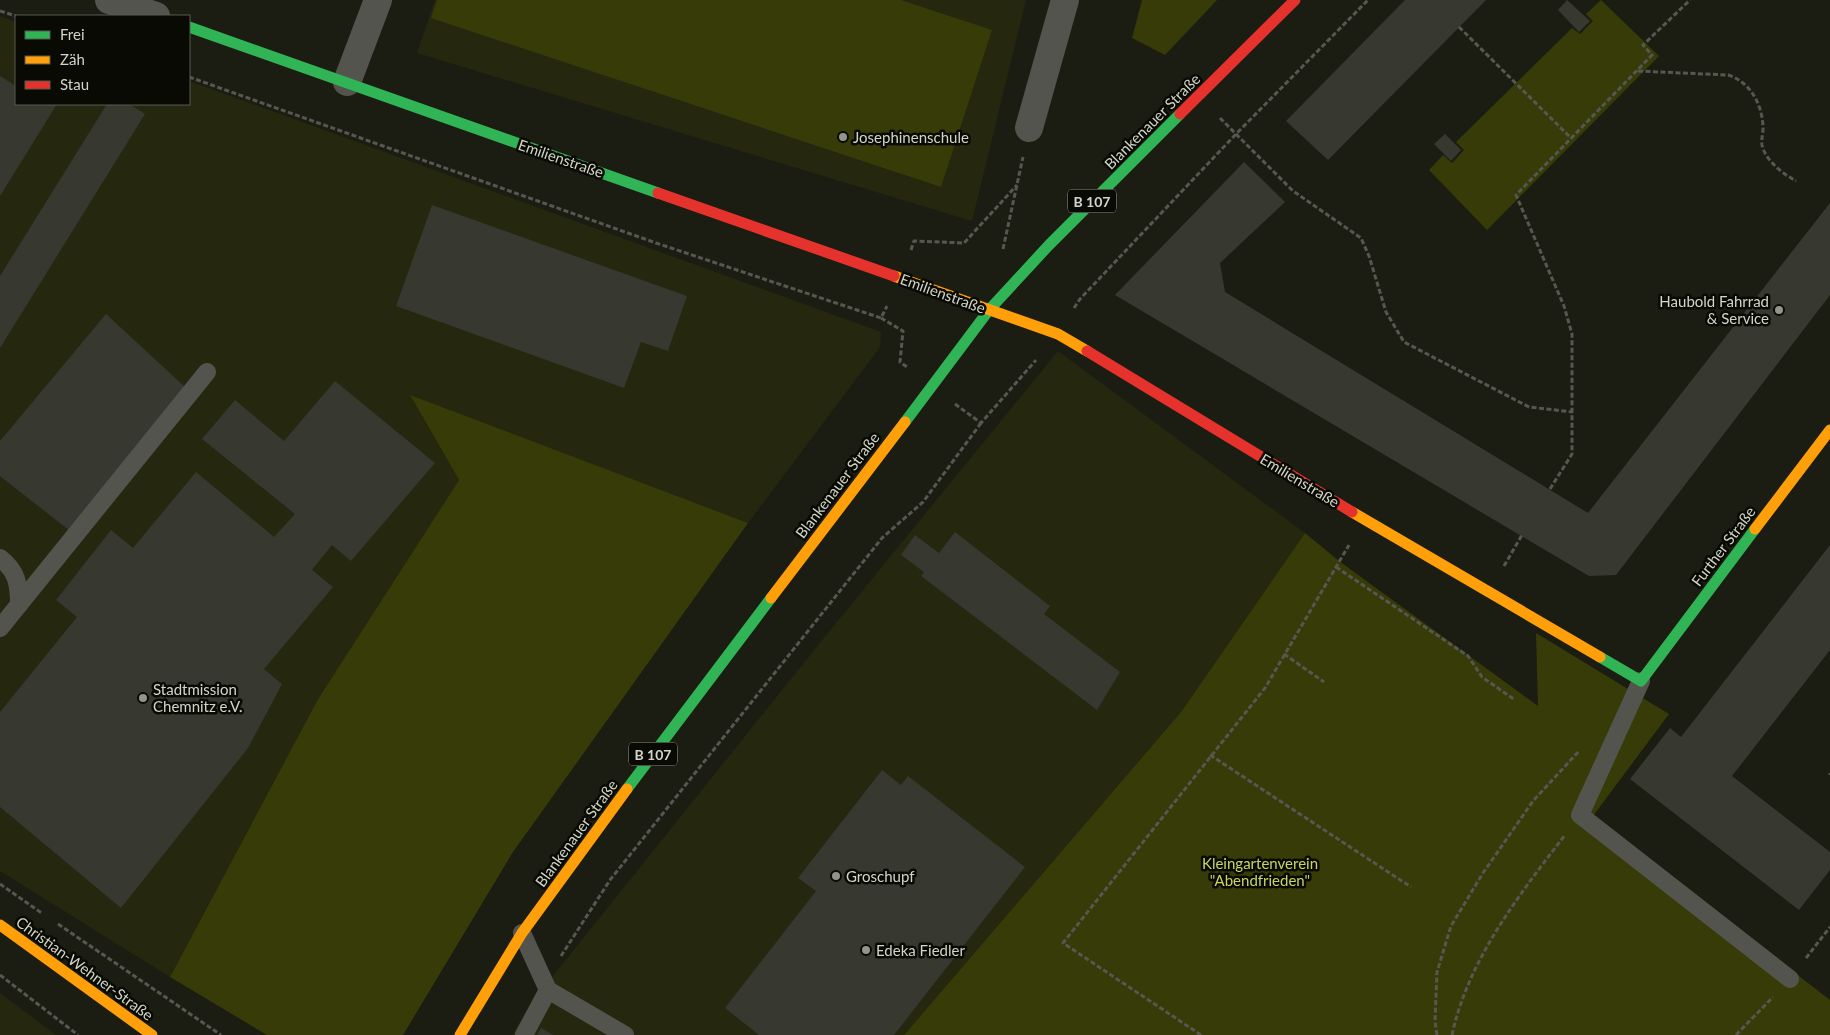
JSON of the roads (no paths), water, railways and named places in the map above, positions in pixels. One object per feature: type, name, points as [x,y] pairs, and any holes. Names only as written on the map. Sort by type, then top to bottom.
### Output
[{"type":"street","points":[[109,0],[153,15]]},
{"type":"street","points":[[347,82],[378,0]]},
{"type":"street","points":[[1029,128],[1065,0]]},
{"type":"street","name":"Blankenauer Straße","points":[[460,1035],[522,933],[602,821],[989,310],[1049,244],[1295,0]]},
{"type":"street","name":"Emilienstraße","points":[[190,28],[347,82],[1058,334],[1364,519],[1641,681]]},
{"type":"street","name":"Further Straße","points":[[1641,681],[1830,430]]},
{"type":"street","name":"Christian-Wehner-Straße","points":[[0,925],[36,949],[152,1035]]},
{"type":"lane","points":[[0,628],[207,372]]},
{"type":"lane","points":[[0,558],[10,565],[18,582],[19,605]]},
{"type":"lane","points":[[1641,681],[1580,815],[1790,979]]},
{"type":"lane","points":[[522,933],[548,990],[625,1035]]},
{"type":"lane","points":[[524,1035],[548,990]]},
{"type":"place","name":"Josephinenschule","points":[[843,137]]},
{"type":"place","name":"Haubold Fahrrad & Service","points":[[1779,310]]},
{"type":"place","name":"Stadtmission Chemnitz e.V.","points":[[143,698]]},
{"type":"place","name":"Groschupf","points":[[836,876]]},
{"type":"place","name":"Edeka Fiedler","points":[[866,950]]},
{"type":"park label","name":"Kleingartenverein \"Abendfrieden\"","points":[[1260,872]]}]
